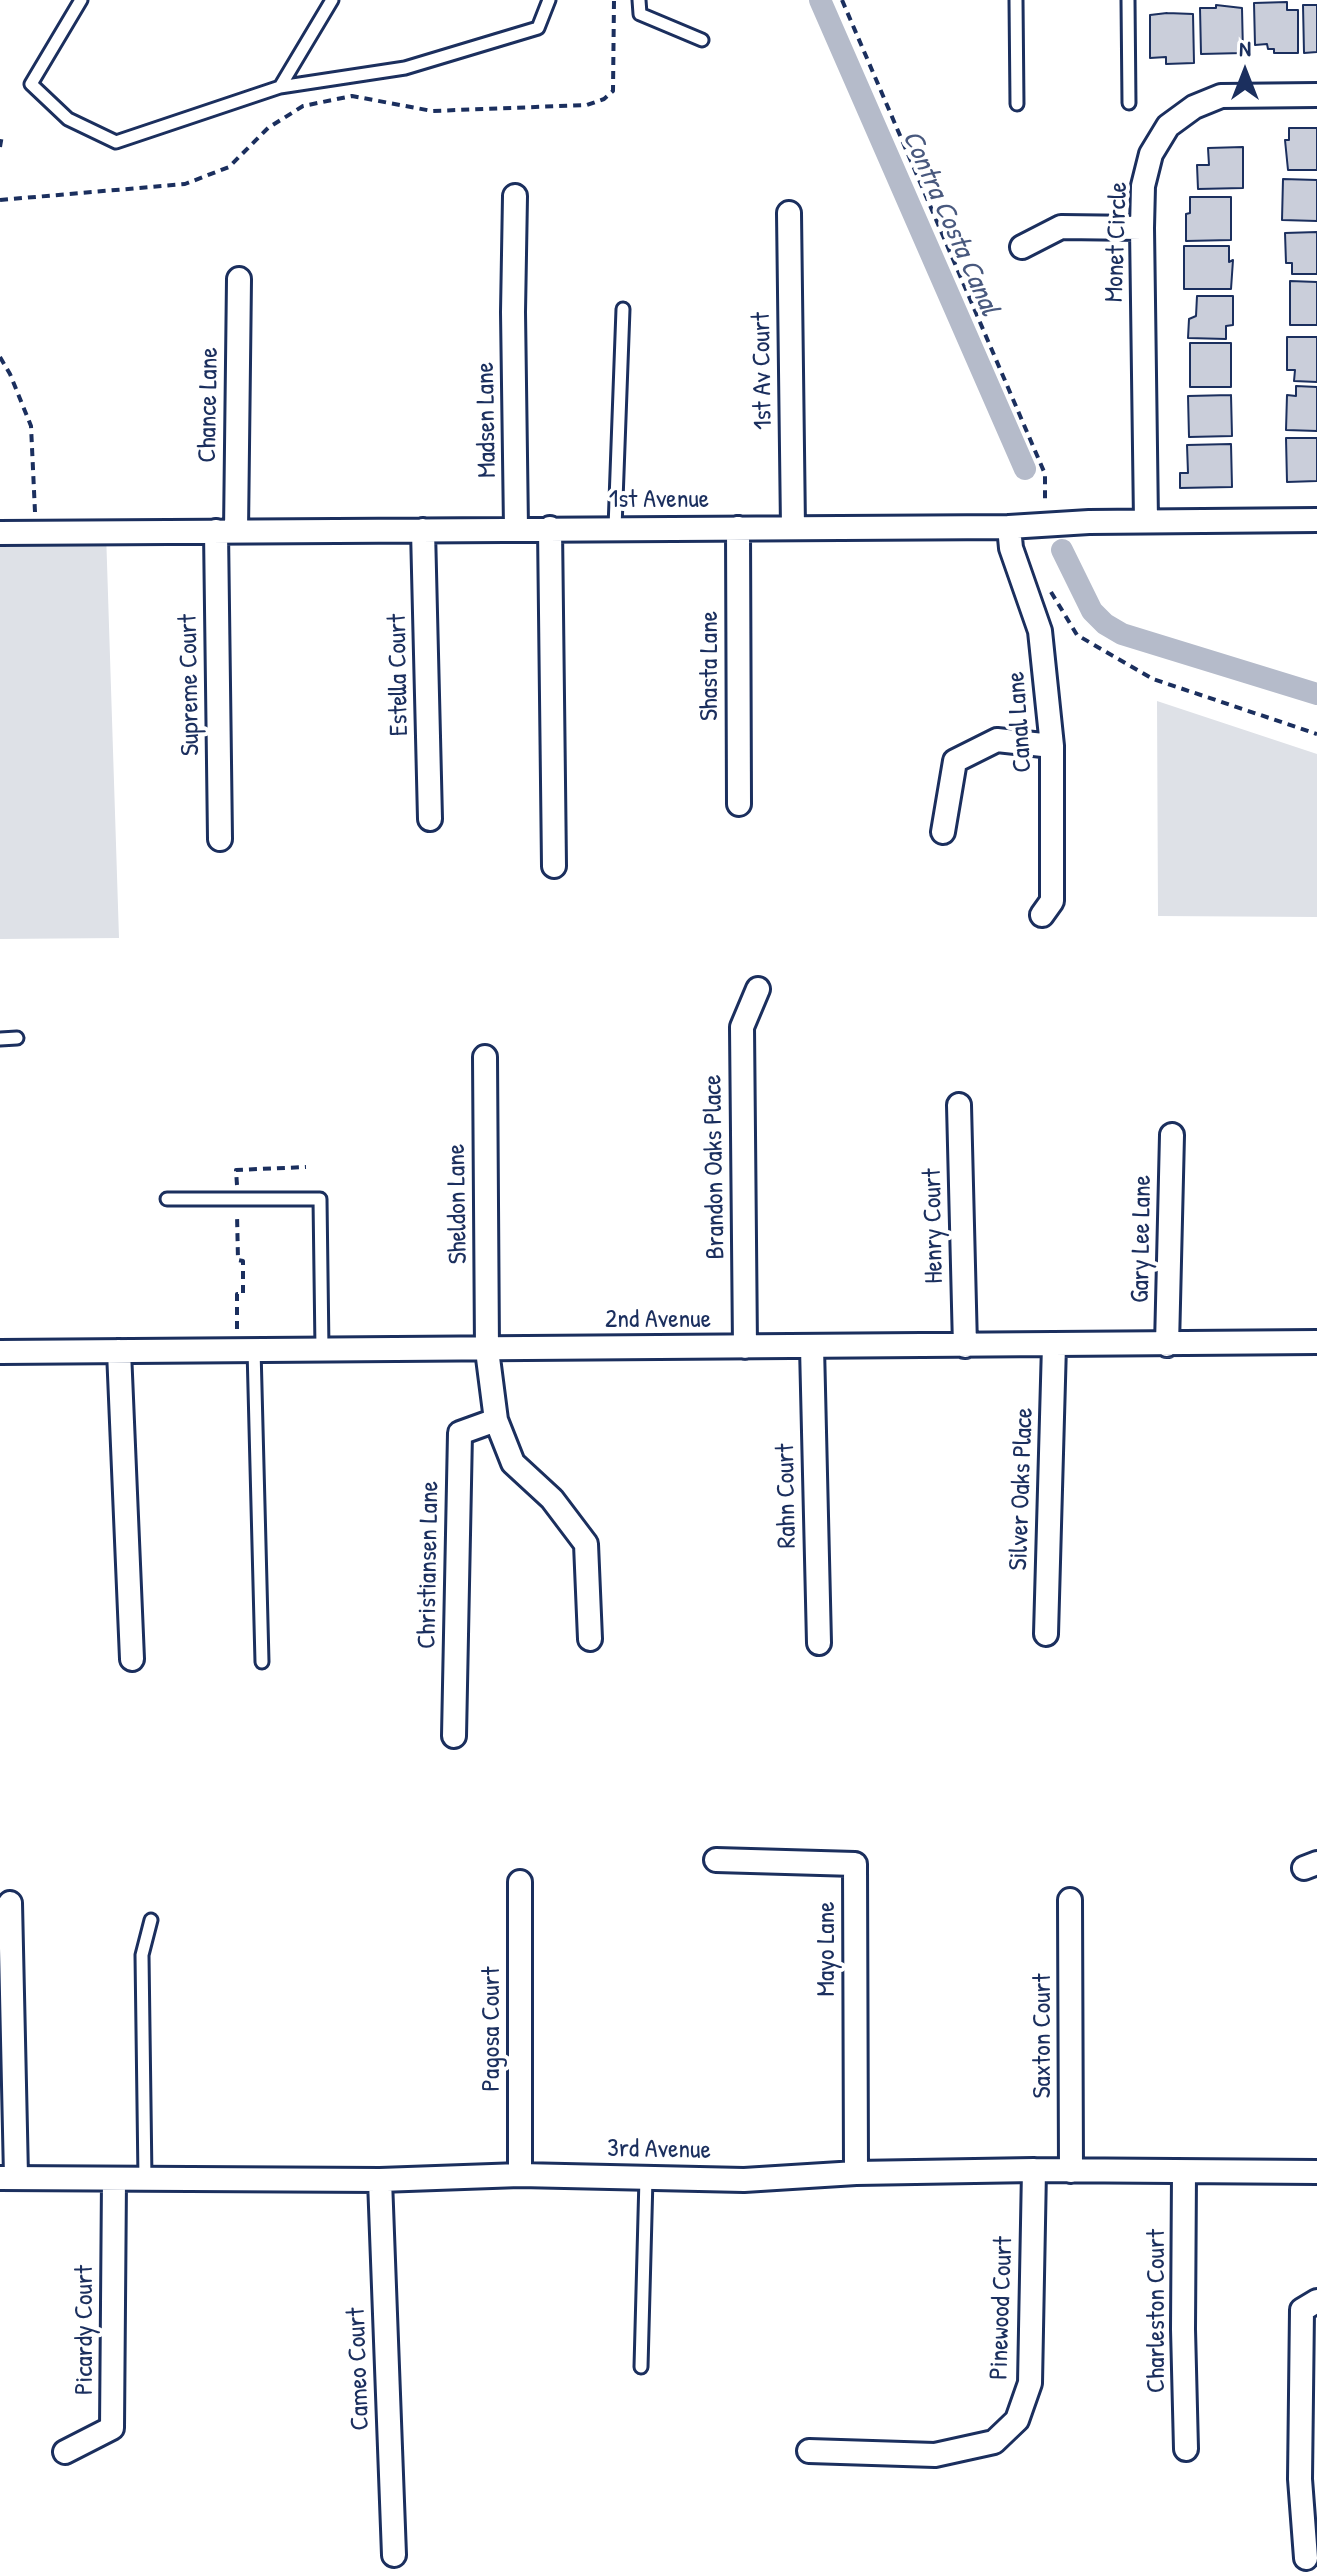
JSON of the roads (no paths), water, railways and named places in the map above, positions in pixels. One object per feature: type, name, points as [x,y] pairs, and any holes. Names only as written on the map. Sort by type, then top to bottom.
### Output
[{"type":"street","name":"Monet Circle","points":[[1146,521],[1142,228],[1143,186],[1151,154],[1168,126],[1194,107],[1221,96],[1317,95]]},
{"type":"street","name":"Madsen Lane","points":[[515,196],[516,528]]},
{"type":"street","name":"1st Av Court","points":[[789,213],[793,528]]},
{"type":"street","points":[[1022,247],[1061,227],[1142,228]]},
{"type":"street","name":"Chance Lane","points":[[226,531],[239,279]]},
{"type":"street","name":"1st Avenue","points":[[0,533],[1009,527],[1146,521],[1317,520]]},
{"type":"street","name":"Canal Lane","points":[[1009,527],[1011,548],[1040,631],[1052,746],[1052,901],[1042,915]]},
{"type":"street","points":[[550,528],[554,866]]},
{"type":"street","name":"Shasta Lane","points":[[738,528],[739,804]]},
{"type":"street","name":"Estella Court","points":[[423,530],[430,819]]},
{"type":"street","name":"Supreme Court","points":[[220,839],[226,531]]},
{"type":"street","points":[[943,832],[955,761],[997,740],[1052,746]]},
{"type":"street","name":"Brandon Oaks Place","points":[[745,1347],[742,1027],[758,989]]},
{"type":"street","name":"Sheldon Lane","points":[[485,1057],[487,1350],[496,1420],[513,1463],[552,1499],[586,1544],[590,1639]]},
{"type":"street","name":"Henry Court","points":[[959,1105],[965,1346]]},
{"type":"street","name":"Gary Lee Lane","points":[[1167,1345],[1172,1135]]},
{"type":"street","name":"2nd Avenue","points":[[0,1352],[1317,1342]]},
{"type":"street","name":"Silver Oaks Place","points":[[1046,1634],[1054,1345]]},
{"type":"street","name":"Rahn Court","points":[[812,1347],[819,1643]]},
{"type":"street","points":[[119,1351],[132,1659]]},
{"type":"street","name":"Christiansen Lane","points":[[454,1736],[460,1433],[496,1420]]},
{"type":"street","name":"Mayo Lane","points":[[716,1860],[855,1864],[856,2173]]},
{"type":"street","name":"Pagosa Court","points":[[520,1882],[520,2175]]},
{"type":"street","name":"Saxton Court","points":[[1070,1900],[1071,2171]]},
{"type":"street","points":[[8,2177],[10,1903]]},
{"type":"street","name":"3rd Avenue","points":[[8,2177],[380,2180],[520,2175],[744,2180],[856,2173],[1034,2170],[1317,2172]]},
{"type":"street","name":"Pinewood Court","points":[[809,2451],[935,2455],[994,2442],[1017,2420],[1030,2383],[1034,2170]]},
{"type":"street","name":"Charleston Court","points":[[1184,2173],[1186,2449]]},
{"type":"street","name":"Picardy Court","points":[[65,2452],[112,2428],[114,2180]]},
{"type":"street","name":"Cameo Court","points":[[380,2180],[394,2555]]},
{"type":"street","points":[[1306,2558],[1300,2479],[1302,2310],[1317,2301]]},
{"type":"lane","points":[[81,0],[31,84],[68,119],[116,142],[280,87],[405,68],[538,28],[549,0]]},
{"type":"lane","points":[[280,87],[332,0]]},
{"type":"lane","points":[[639,0],[640,14],[702,40]]},
{"type":"lane","points":[[1016,0],[1017,104]]},
{"type":"lane","points":[[1128,0],[1129,103]]},
{"type":"lane","points":[[615,528],[623,309]]},
{"type":"lane","points":[[0,1039],[17,1038]]},
{"type":"lane","points":[[167,1199],[320,1199],[322,1349]]},
{"type":"lane","points":[[254,1348],[262,1662]]},
{"type":"lane","points":[[145,2179],[142,1955],[151,1920]]},
{"type":"lane","points":[[641,2367],[646,2178]]},
{"type":"waterway","name":"Contra Costa Canal","points":[[820,0],[1025,469]]},
{"type":"waterway","name":"Contra Costa Canal","points":[[1062,550],[1092,611],[1105,624],[1122,634],[1317,694]]}]
